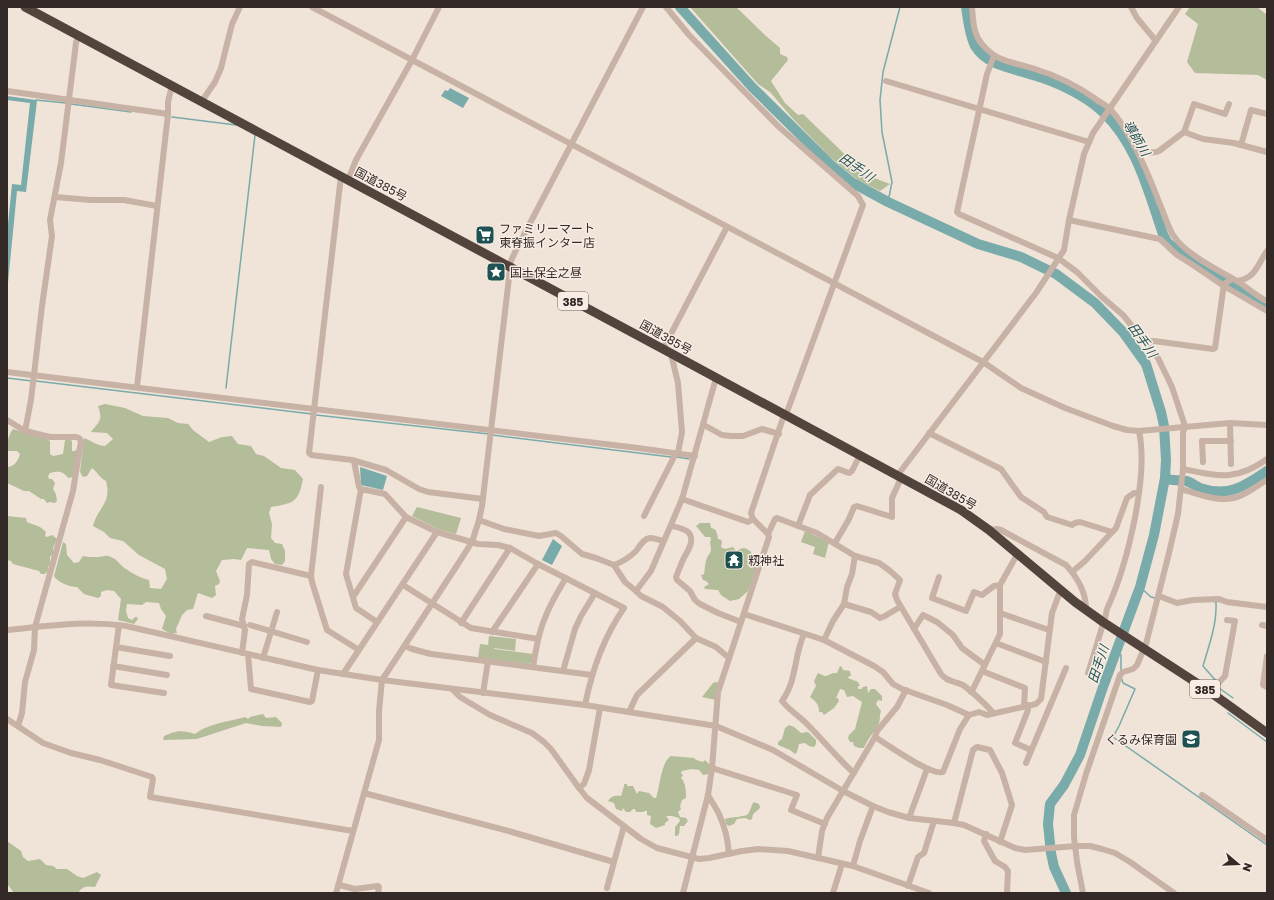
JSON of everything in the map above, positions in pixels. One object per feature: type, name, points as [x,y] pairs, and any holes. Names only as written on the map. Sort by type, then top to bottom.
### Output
[{"type":"highway","name":"国道385号","points":[[25,7],[961,510],[989,530],[1086,610],[1103,622],[1143,648],[1215,686],[1267,733]]},
{"type":"street","points":[[204,102],[204,98],[215,82],[232,24],[240,7]]},
{"type":"street","points":[[312,7],[983,362],[1021,388],[1065,408],[1127,430],[1230,424],[1267,425]]},
{"type":"street","points":[[439,7],[412,60],[345,178],[309,453],[311,455],[354,461],[386,470],[419,489],[428,492],[483,499]]},
{"type":"street","points":[[336,893],[379,740],[379,711],[382,680],[472,542],[480,520],[492,430],[511,261],[644,7]]},
{"type":"street","points":[[666,7],[689,35],[730,78],[779,127],[858,196],[863,205],[787,412],[784,415],[779,434],[751,513],[753,519],[768,534]]},
{"type":"street","points":[[972,7],[974,28],[977,36],[981,44],[994,56],[1007,62],[1066,80],[1089,94],[1109,109],[1121,124],[1134,146],[1154,188],[1168,226],[1174,236],[1188,250],[1260,298],[1267,301]]},
{"type":"street","points":[[1131,7],[1137,18],[1156,41]]},
{"type":"street","points":[[835,543],[854,507],[857,506],[892,517],[892,498],[899,477],[929,433],[1036,293],[1064,250],[1069,220],[1084,154],[1093,133],[1179,7]]},
{"type":"street","points":[[25,431],[34,375],[52,236],[50,220],[55,197],[76,42],[80,36]]},
{"type":"street","points":[[994,56],[988,68],[957,212],[1058,258],[1076,272],[1102,298],[1123,315],[1158,358],[1172,387],[1183,426],[1183,472],[1181,489],[1159,596],[1137,665],[1133,669],[1122,672],[1120,675],[1086,774],[1074,815],[1074,846],[1083,893]]},
{"type":"street","points":[[886,81],[1089,142]]},
{"type":"street","points":[[137,387],[168,114],[168,102],[172,85]]},
{"type":"street","points":[[7,91],[168,114]]},
{"type":"street","points":[[1134,146],[1155,153],[1184,132],[1194,104],[1225,114],[1229,104]]},
{"type":"street","points":[[1241,145],[1251,110],[1267,114]]},
{"type":"street","points":[[1184,132],[1212,141],[1241,145],[1267,152]]},
{"type":"street","points":[[55,197],[91,200],[124,200],[157,206]]},
{"type":"street","points":[[1069,220],[1160,239],[1177,255],[1267,311]]},
{"type":"street","points":[[663,349],[727,227]]},
{"type":"street","points":[[1224,285],[1235,280],[1245,280],[1252,275],[1267,251]]},
{"type":"street","points":[[1145,342],[1154,341],[1213,349],[1215,348],[1224,285]]},
{"type":"street","points":[[644,516],[677,453],[682,432],[678,384],[672,354]]},
{"type":"street","points":[[7,372],[314,408],[694,456]]},
{"type":"street","points":[[636,591],[651,571],[682,499],[716,378]]},
{"type":"street","points":[[7,420],[25,431],[50,437],[76,437],[81,441],[73,491],[35,627],[34,650],[25,682],[22,713],[18,726]]},
{"type":"street","points":[[1230,424],[1231,464]]},
{"type":"street","points":[[704,425],[722,435],[743,436],[762,429],[779,434]]},
{"type":"street","points":[[1088,673],[1132,532],[1138,493],[1141,454],[1140,430]]},
{"type":"street","points":[[929,433],[1001,469],[1021,497],[1044,512],[1047,517],[1072,525],[1080,522],[1112,532]]},
{"type":"street","points":[[1203,462],[1202,441],[1230,440]]},
{"type":"street","points":[[798,526],[810,495],[814,490],[838,469],[849,473],[852,471],[860,455]]},
{"type":"street","points":[[1183,472],[1226,476],[1238,475],[1267,460]]},
{"type":"street","points":[[354,461],[359,487],[361,490],[346,574],[356,608],[377,622]]},
{"type":"street","points":[[1181,489],[1208,498],[1231,498],[1246,493],[1267,480]]},
{"type":"street","points":[[321,487],[311,576],[328,630],[359,650]]},
{"type":"street","points":[[361,490],[385,494],[406,517],[437,532],[478,544],[498,545],[510,548],[624,608],[609,630],[592,675],[585,705]]},
{"type":"street","points":[[1072,572],[1085,562],[1119,524],[1127,498],[1130,495],[1138,493]]},
{"type":"street","points":[[682,499],[748,522],[753,519]]},
{"type":"street","points":[[353,597],[406,517]]},
{"type":"street","points":[[683,893],[708,795],[712,768],[718,692],[769,537],[768,534],[775,519],[777,518],[817,533],[855,556],[879,563],[889,570],[900,580],[895,594],[900,607],[944,678],[964,686],[991,714]]},
{"type":"street","points":[[480,520],[504,529],[539,536],[556,533],[582,554],[614,565],[625,582],[641,596],[662,607],[680,621],[696,638],[716,647],[729,658]]},
{"type":"street","points":[[671,526],[688,532],[690,537],[689,549],[682,561],[676,577],[677,580],[690,591],[695,600],[700,604],[718,614],[741,622]]},
{"type":"street","points":[[989,530],[997,529],[1007,533],[1066,565],[1072,572],[1084,595],[1086,610]]},
{"type":"street","points":[[343,674],[437,532]]},
{"type":"street","points":[[614,565],[630,556],[642,542],[648,538],[663,541]]},
{"type":"street","points":[[461,623],[510,548]]},
{"type":"street","points":[[971,692],[1000,634],[1000,585],[1018,553]]},
{"type":"street","points":[[824,640],[833,621],[844,604],[846,588],[852,574],[855,556]]},
{"type":"street","points":[[247,626],[242,619],[247,595],[250,564],[252,562],[311,576]]},
{"type":"street","points":[[492,632],[538,564]]},
{"type":"street","points":[[939,577],[932,598],[966,611],[974,592],[982,595],[994,586],[1000,585]]},
{"type":"street","points":[[533,667],[538,639],[544,618],[566,578]]},
{"type":"street","points":[[403,585],[461,623],[477,630],[538,639]]},
{"type":"street","points":[[875,737],[927,769],[940,773],[943,772],[960,729],[969,715],[979,712],[991,714],[1036,704],[1041,699],[1052,613],[1061,589]]},
{"type":"street","points":[[563,671],[575,629],[595,593]]},
{"type":"street","points":[[1159,596],[1177,603],[1193,600],[1219,599],[1227,602],[1267,607]]},
{"type":"street","points":[[844,604],[871,612],[880,618],[900,607]]},
{"type":"street","points":[[263,658],[277,612]]},
{"type":"street","points":[[1000,613],[1049,630]]},
{"type":"street","points":[[744,614],[824,640],[874,666],[883,672],[893,684],[947,704],[969,715]]},
{"type":"street","points":[[914,629],[923,615],[937,622],[953,635],[962,648],[984,668],[1025,688],[1026,706],[1028,710],[1015,743],[1031,750]]},
{"type":"street","points":[[206,616],[307,642]]},
{"type":"street","points":[[1215,686],[1225,676],[1234,621],[1227,620]]},
{"type":"street","points":[[7,630],[87,623],[119,625],[318,670],[382,680],[585,705],[716,726],[773,750],[873,806],[909,818],[954,823],[972,828],[1000,842],[1025,850],[1090,846],[1115,853],[1174,893]]},
{"type":"street","points":[[119,625],[111,685],[164,694]]},
{"type":"street","points":[[247,626],[245,630],[245,654],[251,689],[310,702],[318,670]]},
{"type":"street","points":[[804,634],[799,644],[792,682],[788,693],[782,701],[785,706],[806,724],[842,763],[854,773]]},
{"type":"street","points":[[629,712],[637,695],[696,638]]},
{"type":"street","points":[[996,643],[1046,662]]},
{"type":"street","points":[[405,646],[431,654],[592,675]]},
{"type":"street","points":[[116,647],[170,656]]},
{"type":"street","points":[[1267,656],[1263,685],[1267,687]]},
{"type":"street","points":[[483,693],[488,661]]},
{"type":"street","points":[[113,666],[167,675]]},
{"type":"street","points":[[1026,763],[1066,668]]},
{"type":"street","points":[[452,689],[460,697],[490,715],[532,733],[544,742],[551,749],[587,798],[648,844],[657,848],[692,858],[709,858],[747,850],[775,849],[853,866],[908,886],[915,891],[930,893]]},
{"type":"street","points":[[818,858],[827,818],[844,791],[877,731],[898,707],[906,690]]},
{"type":"street","points":[[1039,701],[1050,706]]},
{"type":"street","points":[[579,788],[584,784],[589,770],[600,708]]},
{"type":"street","points":[[7,719],[43,743],[71,753],[100,760],[152,777],[150,797],[353,831]]},
{"type":"street","points":[[954,823],[973,750],[977,747],[990,750],[1002,773],[1012,805],[1000,842]]},
{"type":"street","points":[[712,768],[797,795],[791,810],[825,824]]},
{"type":"street","points":[[909,818],[927,769]]},
{"type":"street","points":[[364,793],[504,830],[614,862]]},
{"type":"street","points":[[708,795],[719,813],[724,826],[728,839],[729,854]]},
{"type":"street","points":[[1202,795],[1267,840]]},
{"type":"street","points":[[853,866],[873,806]]},
{"type":"street","points":[[908,886],[918,857],[924,853],[934,821]]},
{"type":"street","points":[[607,888],[624,826]]},
{"type":"street","points":[[986,834],[984,841],[992,856],[995,861],[1005,867],[1008,871],[1008,893]]},
{"type":"street","points":[[833,893],[842,864]]},
{"type":"street","points":[[339,885],[355,889],[378,886],[378,893]]},
{"type":"green space","points":[[690,7],[736,7],[780,48],[780,54],[787,57],[788,60],[771,81],[785,103],[798,115],[803,114],[859,168],[874,178],[890,184],[880,191],[858,180],[829,156],[794,120],[770,92],[758,84]]},
{"type":"green space","points":[[1190,7],[1257,7],[1267,15],[1267,80],[1258,75],[1195,73],[1187,62],[1198,24],[1185,14]]},
{"type":"green space","points":[[105,404],[125,408],[143,416],[168,418],[178,423],[188,424],[193,430],[209,442],[222,437],[232,436],[238,444],[251,446],[256,454],[264,456],[281,468],[295,470],[303,479],[299,493],[294,500],[290,503],[271,507],[269,513],[272,524],[271,538],[275,543],[282,544],[285,551],[285,561],[282,565],[275,564],[271,559],[269,550],[247,548],[241,560],[222,560],[216,571],[220,581],[219,584],[215,586],[216,595],[212,598],[198,593],[193,609],[187,610],[182,615],[176,629],[177,633],[171,634],[162,629],[166,616],[159,603],[146,602],[142,605],[127,604],[126,611],[128,618],[132,620],[137,617],[138,619],[134,624],[118,620],[121,599],[114,591],[107,590],[101,592],[101,596],[98,598],[84,594],[77,587],[64,584],[54,576],[63,542],[66,544],[67,555],[74,563],[79,562],[83,556],[109,556],[115,559],[131,573],[149,580],[150,588],[161,589],[167,579],[165,569],[139,555],[123,541],[110,538],[104,532],[93,526],[106,500],[106,481],[92,468],[87,476],[83,477],[80,472],[84,438],[96,444],[105,446],[113,439],[107,433],[91,432],[100,420],[98,406]]},
{"type":"green space","points":[[13,429],[50,441],[50,454],[53,456],[63,454],[65,440],[69,439],[72,441],[72,451],[77,449],[78,452],[73,477],[68,478],[64,474],[58,472],[50,473],[48,476],[49,479],[52,479],[55,483],[53,489],[56,494],[57,501],[55,503],[47,503],[44,499],[41,499],[29,491],[24,491],[7,483],[7,467],[12,466],[15,463],[20,454],[17,451],[7,451],[8,439]]},
{"type":"green space","points":[[417,507],[461,518],[456,534],[438,529],[412,516]]},
{"type":"green space","points":[[7,516],[26,518],[27,522],[40,527],[46,532],[45,536],[47,537],[52,535],[57,539],[53,548],[53,554],[50,557],[48,571],[45,574],[13,564],[11,561],[7,560]]},
{"type":"green space","points":[[700,523],[710,523],[711,528],[716,530],[718,539],[722,542],[721,547],[725,549],[733,547],[736,551],[744,548],[751,552],[752,554],[750,556],[752,560],[757,563],[748,591],[739,599],[730,601],[721,595],[718,590],[705,589],[704,587],[709,584],[703,580],[701,575],[704,574],[706,560],[711,550],[711,539],[710,537],[705,537],[696,526]]},
{"type":"green space","points":[[805,531],[829,542],[825,558],[813,554],[815,547],[801,542]]},
{"type":"green space","points":[[489,636],[516,639],[515,651],[494,649],[533,654],[532,662],[529,664],[478,658],[480,644],[488,645]]},
{"type":"green space","points":[[840,666],[843,670],[850,671],[851,676],[848,678],[858,682],[860,686],[858,686],[858,689],[867,686],[868,693],[871,689],[875,689],[882,696],[882,701],[878,700],[876,704],[881,711],[879,723],[864,748],[854,746],[853,742],[850,742],[848,738],[855,729],[862,702],[853,696],[847,697],[844,690],[840,689],[836,698],[838,698],[839,701],[834,708],[824,715],[822,712],[819,712],[817,703],[810,697],[816,686],[814,681],[818,673],[826,676],[837,673]]},
{"type":"green space","points":[[713,683],[719,683],[716,700],[702,697]]},
{"type":"green space","points":[[263,714],[266,718],[276,717],[282,723],[281,727],[246,723],[197,739],[163,740],[164,736],[172,733],[183,731],[195,734],[219,723],[245,717],[248,719],[250,717]]},
{"type":"green space","points":[[789,725],[801,733],[808,732],[816,740],[814,747],[805,743],[799,744],[795,754],[778,745],[778,742],[782,739],[785,728]]},
{"type":"green space","points":[[671,756],[694,758],[703,762],[705,760],[710,765],[708,774],[703,775],[699,770],[692,769],[682,771],[681,773],[683,775],[681,778],[686,790],[686,798],[682,800],[680,806],[681,809],[678,812],[680,817],[686,818],[688,821],[684,826],[680,826],[679,834],[677,836],[675,836],[675,827],[680,821],[679,818],[666,816],[669,820],[665,823],[665,825],[656,828],[650,824],[651,816],[647,815],[647,811],[636,812],[635,809],[633,809],[630,812],[626,812],[623,808],[622,811],[616,809],[614,803],[608,801],[613,796],[621,796],[624,784],[627,784],[627,786],[633,786],[637,794],[639,791],[649,793],[656,798],[665,763]]},
{"type":"green space","points":[[754,802],[759,804],[760,808],[753,814],[752,819],[737,819],[734,824],[729,826],[726,824],[725,819],[747,815]]},
{"type":"green space","points":[[7,841],[21,851],[23,857],[28,861],[40,859],[46,865],[53,866],[57,869],[67,869],[83,878],[97,872],[101,875],[95,887],[85,887],[78,893],[14,893],[7,885]]},
{"type":"water","points":[[450,88],[469,98],[463,108],[441,96],[445,90],[448,91]]},
{"type":"water","points":[[7,96],[37,101],[26,192],[17,191],[7,293],[7,234],[12,184],[21,185],[30,103],[7,100]]},
{"type":"water","points":[[360,467],[387,476],[383,490],[361,485]]},
{"type":"water","points":[[553,539],[562,546],[552,565],[542,560]]},
{"type":"waterway","name":"田手川","points":[[680,7],[752,87],[831,165],[853,183],[888,202],[978,244],[1021,257],[1056,274],[1095,303],[1123,332],[1146,364],[1164,426],[1166,460],[1165,478],[1154,535],[1140,587],[1103,687],[1080,755],[1064,785],[1050,804],[1048,824],[1051,853],[1054,867],[1066,893]]},
{"type":"waterway","points":[[888,202],[892,182],[882,132],[880,100],[883,72],[900,7]]},
{"type":"waterway","name":"導師川","points":[[966,7],[971,37],[975,46],[986,58],[1001,65],[1061,85],[1088,100],[1103,112],[1115,125],[1133,153],[1167,242],[1179,252],[1267,307]]},
{"type":"waterway","points":[[36,100],[66,103]]},
{"type":"waterway","points":[[71,104],[131,112]]},
{"type":"waterway","points":[[172,117],[236,125]]},
{"type":"waterway","points":[[226,388],[255,135]]},
{"type":"waterway","points":[[7,378],[32,381]]},
{"type":"waterway","points":[[36,381],[312,414]]},
{"type":"waterway","points":[[316,415],[489,434]]},
{"type":"waterway","points":[[492,435],[671,457]]},
{"type":"waterway","points":[[677,457],[689,459]]},
{"type":"waterway","points":[[1165,478],[1190,482],[1200,488],[1219,492],[1244,486],[1267,471]]},
{"type":"waterway","points":[[1140,587],[1151,597],[1155,598]]},
{"type":"waterway","points":[[1215,602],[1216,610],[1214,627],[1203,666],[1217,682]]},
{"type":"waterway","points":[[1116,651],[1121,655],[1121,671]]},
{"type":"waterway","points":[[1121,677],[1123,683],[1135,689],[1113,737],[1267,845]]},
{"type":"waterway","points":[[1218,685],[1219,688],[1233,698]]},
{"type":"waterway","points":[[1228,713],[1267,742]]},
{"type":"place","name":"ファミリーマート 東脊振インター店","points":[[485,235]]},
{"type":"place","name":"国土保全之昼","points":[[496,272]]},
{"type":"place","name":"籾神社","points":[[734,560]]},
{"type":"place","name":"くるみ保育園","points":[[1191,739]]}]
